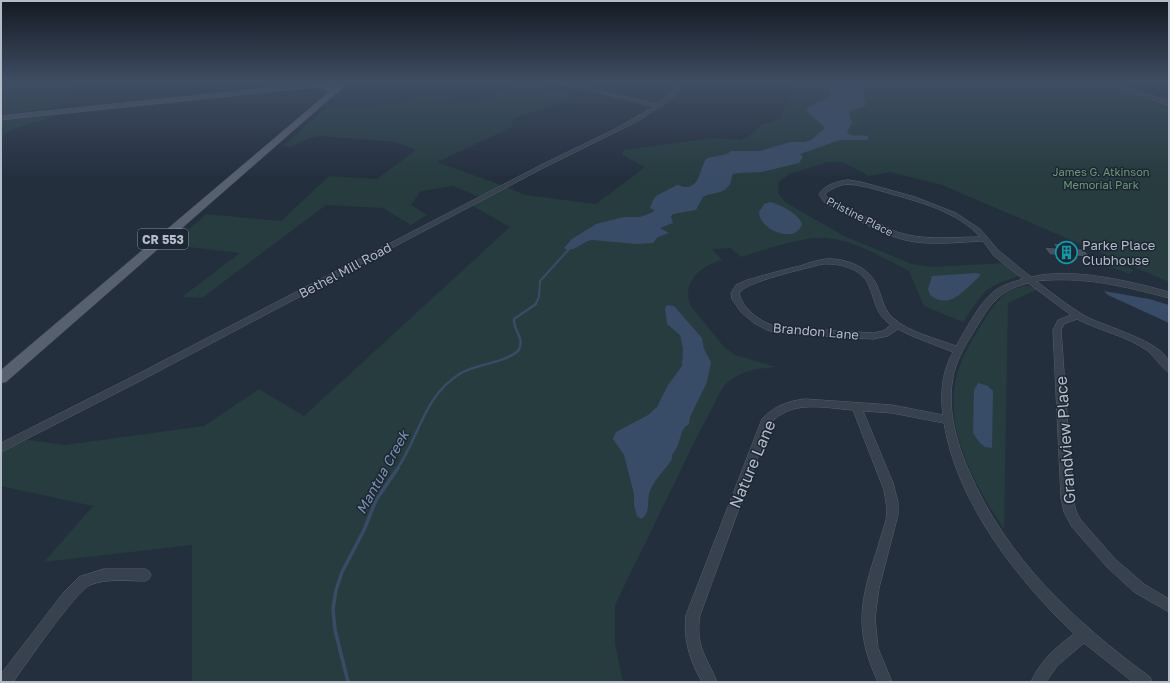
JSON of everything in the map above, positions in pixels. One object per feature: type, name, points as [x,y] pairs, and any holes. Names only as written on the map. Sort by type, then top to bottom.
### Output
[{"type":"main road","points":[[1,118],[40,114]]},
{"type":"main road","name":"CR 553","points":[[1,378],[308,114]]},
{"type":"street","name":"Bethel Mill Road","points":[[1,448],[131,382],[645,114]]},
{"type":"street","name":"Pristine Place","points":[[984,239],[925,240],[900,236],[826,201],[822,197],[822,194],[826,189],[844,182],[854,182],[940,208],[961,219],[977,231],[984,239],[997,254],[1079,315],[1097,325],[1127,336],[1144,345],[1158,355],[1169,369]]},
{"type":"street","name":"Brandon Lane","points":[[898,325],[885,334],[873,336],[776,330],[764,326],[756,321],[738,302],[735,293],[738,287],[747,283],[821,262],[838,262],[848,265],[867,277],[872,283],[879,307],[888,318],[898,325],[959,351]]},
{"type":"street","points":[[1145,682],[1085,634],[1034,583],[1012,555],[992,525],[961,467],[953,442],[947,404],[948,384],[951,369],[959,351],[985,306],[992,298],[1010,286],[1031,280],[1059,276],[1095,278],[1131,284],[1169,295]]},
{"type":"street","name":"Grandview Place","points":[[1079,315],[1061,322],[1057,330],[1067,498],[1070,512],[1082,532],[1116,568],[1139,588],[1169,606]]},
{"type":"street","name":"Nature Lane","points":[[710,682],[701,668],[694,649],[691,632],[693,615],[766,422],[778,410],[795,404],[856,406],[898,410],[949,420]]},
{"type":"street","points":[[856,406],[887,483],[892,503],[892,518],[872,589],[868,610],[868,630],[871,646],[885,682]]},
{"type":"street","points":[[4,682],[69,596],[84,581],[104,575],[144,575]]},
{"type":"street","points":[[1038,682],[1046,667],[1054,658],[1085,634]]},
{"type":"green space","name":"James G. Atkinson Memorial Park","points":[[319,114],[527,114],[513,118],[512,127],[437,162],[525,195],[596,204],[645,167],[622,155],[624,150],[713,138],[741,140],[756,131],[760,125],[780,119],[782,114],[1169,114],[1169,282],[942,185],[890,172],[869,176],[842,162],[828,162],[789,174],[779,182],[778,193],[785,202],[844,236],[912,264],[931,267],[1005,263],[1018,275],[988,289],[980,297],[963,322],[924,306],[909,271],[859,246],[838,240],[817,238],[795,241],[741,257],[730,248],[712,249],[722,260],[707,266],[695,276],[689,289],[688,296],[690,305],[724,347],[735,355],[776,367],[754,370],[741,374],[723,387],[615,605],[615,644],[623,682],[192,682],[192,545],[44,562],[93,506],[1,486],[1,450],[22,439],[65,445],[204,426],[259,389],[304,416],[510,227],[471,205],[482,198],[453,186],[421,191],[411,205],[427,215],[411,225],[383,208],[326,205],[202,298],[182,297],[240,253],[171,245],[206,214],[281,221],[329,176],[377,179],[416,150],[396,142],[321,136],[309,138],[291,147],[283,146]]},
{"type":"green space","points":[[53,116],[14,129],[1,136],[1,121]]},
{"type":"green space","points":[[1106,259],[1134,270],[1129,274],[1101,263]]},
{"type":"green space","points":[[1028,286],[1038,289],[1008,303],[1004,529],[982,493],[964,454],[957,434],[954,413],[954,392],[958,371],[963,358],[991,309],[1007,293],[1020,287]]},
{"type":"water","points":[[810,114],[849,114],[852,123],[847,132],[854,136],[869,137],[867,140],[840,140],[800,154],[803,157],[799,163],[762,172],[733,174],[731,183],[727,188],[721,192],[703,197],[696,210],[673,214],[671,217],[673,223],[660,228],[669,233],[658,237],[653,243],[636,244],[592,240],[575,248],[564,248],[572,239],[596,224],[624,217],[640,217],[653,212],[654,210],[650,208],[656,196],[677,185],[686,187],[695,183],[707,158],[727,154],[731,151],[760,151],[790,142],[805,142],[811,140],[825,128]]},
{"type":"water","points":[[770,202],[784,207],[800,220],[802,224],[798,230],[793,234],[778,233],[765,224],[761,219],[759,212],[764,204]]},
{"type":"water","points":[[980,274],[980,276],[963,292],[951,299],[944,301],[930,295],[928,289],[932,276]]},
{"type":"water","points":[[1104,291],[1149,299],[1169,305],[1169,323],[1108,295]]},
{"type":"water","points":[[667,305],[674,306],[702,338],[704,349],[711,362],[707,382],[690,417],[689,424],[682,431],[671,461],[652,486],[649,494],[646,514],[641,519],[637,516],[634,505],[634,494],[624,455],[613,439],[616,432],[648,415],[657,407],[668,385],[682,366],[683,348],[680,335],[667,324],[665,308]]},
{"type":"water","points":[[978,383],[988,386],[993,391],[992,448],[985,447],[979,442],[973,433],[974,390]]},
{"type":"building","name":"Parke Place Clubhouse","points":[[1053,243],[1065,244],[1068,248],[1083,249],[1091,257],[1050,255],[1044,247],[1056,248]]},
{"type":"waterway","name":"Mantua Creek","points":[[535,305],[539,297],[540,281],[569,249]]},
{"type":"waterway","name":"Mantua Creek","points":[[397,469],[405,456],[423,417],[438,393],[448,382],[461,373],[475,367],[505,359],[518,351],[521,343],[515,327],[514,319],[535,305]]},
{"type":"waterway","name":"Mantua Creek","points":[[348,682],[335,630],[333,609],[336,590],[342,572],[364,530],[376,500],[398,468]]},
{"type":"place","name":"Parke Place Clubhouse","points":[[1067,252]]}]
